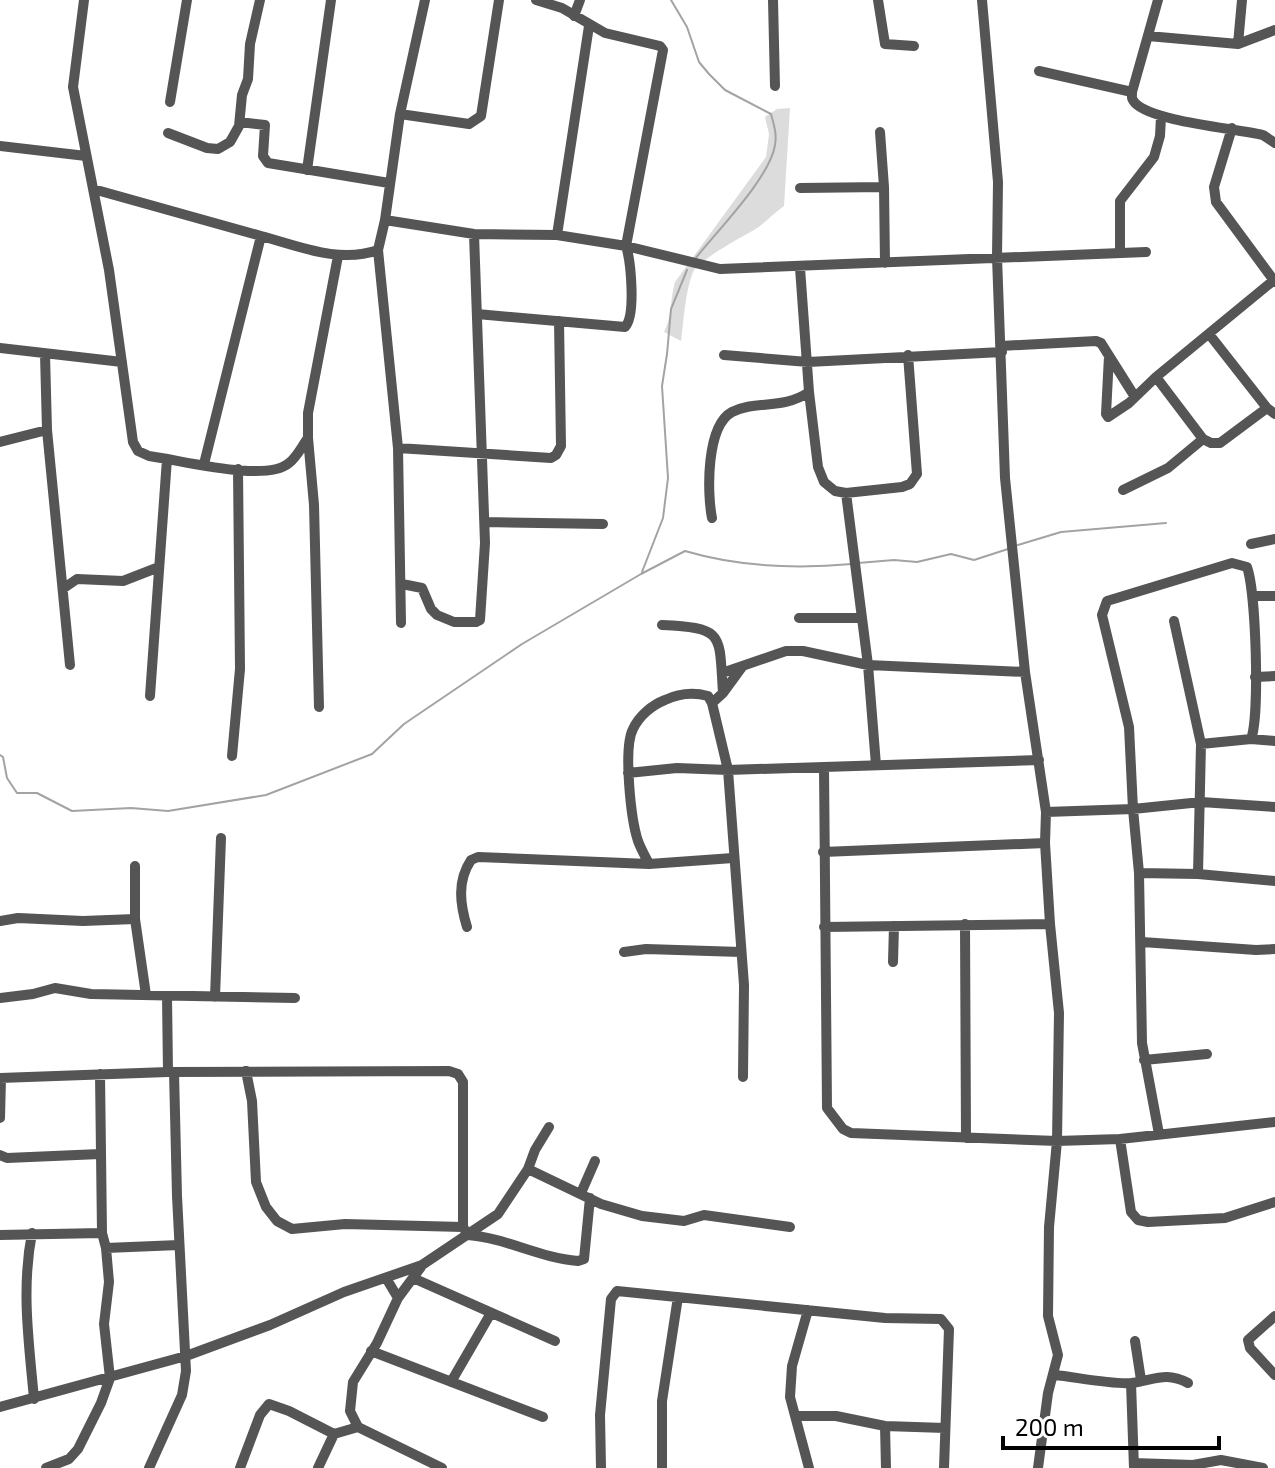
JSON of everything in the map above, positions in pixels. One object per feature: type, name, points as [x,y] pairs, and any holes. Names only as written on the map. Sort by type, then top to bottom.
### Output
[{"type":"street","points":[[84,0],[73,87],[109,270],[133,442],[138,451],[149,456],[257,473],[280,469],[291,462],[308,438]]},
{"type":"street","points":[[170,102],[187,0]]},
{"type":"street","points":[[168,133],[207,148],[218,149],[230,142],[240,122],[242,95],[248,79],[250,44],[260,0]]},
{"type":"street","points":[[307,170],[331,0]]},
{"type":"street","points":[[401,623],[398,448],[378,250],[400,114],[425,0]]},
{"type":"street","points":[[400,114],[469,124],[477,120],[483,111],[499,0]]},
{"type":"street","points":[[477,314],[625,327],[630,323],[630,258],[626,246],[663,50],[660,46],[605,33],[548,2],[536,0]]},
{"type":"street","points":[[574,16],[580,0]]},
{"type":"street","points":[[773,0],[775,86]]},
{"type":"street","points":[[878,0],[885,44],[914,46]]},
{"type":"street","points":[[982,0],[998,182],[997,257],[1005,478],[1025,672],[1046,812],[1050,924],[1059,1013],[1057,1141],[1049,1227],[1048,1316],[1058,1347],[1038,1468]]},
{"type":"street","points":[[1158,0],[1132,92],[1136,104],[1161,117],[1263,135],[1275,143]]},
{"type":"street","points":[[1238,44],[1242,0]]},
{"type":"street","points":[[557,235],[589,26]]},
{"type":"street","points":[[1148,36],[1238,44],[1275,30]]},
{"type":"street","points":[[1039,71],[1132,92]]},
{"type":"street","points":[[1120,252],[1120,201],[1154,157],[1161,117]]},
{"type":"street","points":[[240,122],[265,125],[264,160],[389,183]]},
{"type":"street","points":[[1109,356],[1107,416],[1111,416],[1274,281],[1214,196],[1232,128]]},
{"type":"street","points":[[880,132],[885,263]]},
{"type":"street","points":[[0,146],[86,156]]},
{"type":"street","points":[[800,188],[884,187]]},
{"type":"street","points":[[93,189],[338,256],[364,255],[378,250]]},
{"type":"street","points":[[385,220],[474,234],[557,235],[626,246],[720,269],[1146,252]]},
{"type":"street","points":[[402,584],[422,588],[431,609],[448,620],[480,620],[485,522],[474,234]]},
{"type":"street","points":[[204,464],[261,236]]},
{"type":"street","points":[[319,707],[314,505],[308,413],[338,256]]},
{"type":"street","points":[[800,268],[818,467],[824,482],[835,491],[846,493],[902,487],[910,484],[917,474],[908,355]]},
{"type":"street","points":[[398,448],[482,455],[551,458],[556,455],[561,446],[559,321]]},
{"type":"street","points":[[1156,377],[1203,439],[1211,443],[1220,443],[1271,411],[1209,334]]},
{"type":"street","points":[[724,355],[808,362],[1096,341],[1101,343],[1135,397]]},
{"type":"street","points":[[0,348],[122,362]]},
{"type":"street","points":[[45,354],[47,430],[70,665]]},
{"type":"street","points":[[712,518],[710,472],[716,431],[721,422],[735,411],[796,401],[809,392]]},
{"type":"street","points":[[0,442],[47,430]]},
{"type":"street","points":[[1123,490],[1168,468],[1203,439]]},
{"type":"street","points":[[150,696],[167,459]]},
{"type":"street","points":[[232,756],[240,669],[238,469]]},
{"type":"street","points":[[846,493],[868,665],[876,765]]},
{"type":"street","points":[[485,522],[603,524]]},
{"type":"street","points":[[1251,544],[1275,539]]},
{"type":"street","points":[[1159,1134],[1144,1060],[1139,873],[1129,727],[1102,615],[1107,601],[1232,563],[1247,567],[1254,596],[1255,677],[1251,739]]},
{"type":"street","points":[[64,588],[77,579],[123,581],[159,567]]},
{"type":"street","points":[[1254,596],[1275,596]]},
{"type":"street","points":[[799,618],[861,618]]},
{"type":"street","points":[[1174,621],[1201,744],[1198,874]]},
{"type":"street","points":[[662,625],[697,628],[713,634],[719,644],[723,693]]},
{"type":"street","points":[[722,673],[786,651],[803,651],[868,665],[1025,672]]},
{"type":"street","points":[[712,703],[742,667]]},
{"type":"street","points":[[1255,677],[1275,676]]},
{"type":"street","points":[[649,864],[637,837],[628,773],[628,744],[632,729],[644,713],[662,701],[681,694],[708,696],[728,770],[741,952],[743,1077]]},
{"type":"street","points":[[1201,744],[1251,739],[1275,741]]},
{"type":"street","points":[[628,773],[677,768],[728,770],[1039,760]]},
{"type":"street","points":[[824,767],[827,1108],[843,1129],[851,1133],[1057,1141],[1120,1139],[1275,1122]]},
{"type":"street","points":[[1046,812],[1133,809],[1201,802],[1275,807]]},
{"type":"street","points":[[215,997],[221,838]]},
{"type":"street","points":[[823,852],[1045,843]]},
{"type":"street","points":[[467,927],[461,907],[463,877],[471,860],[478,857],[649,864],[733,858]]},
{"type":"street","points":[[135,866],[135,919],[146,995]]},
{"type":"street","points":[[1139,873],[1198,874],[1275,881]]},
{"type":"street","points":[[0,921],[18,918],[83,921],[135,919]]},
{"type":"street","points":[[965,924],[966,1138]]},
{"type":"street","points":[[824,927],[1050,924]]},
{"type":"street","points":[[893,962],[894,926]]},
{"type":"street","points":[[1142,942],[1275,949]]},
{"type":"street","points":[[624,952],[662,949],[741,952]]},
{"type":"street","points":[[0,998],[55,988],[91,994],[295,998]]},
{"type":"street","points":[[149,1468],[182,1395],[186,1356],[167,996]]},
{"type":"street","points":[[1144,1060],[1207,1054]]},
{"type":"street","points":[[246,1071],[252,1101],[256,1182],[266,1207],[277,1221],[292,1229],[345,1224],[466,1231],[537,1253],[578,1261],[584,1259],[585,1196],[595,1161]]},
{"type":"street","points":[[0,1118],[1,1078],[171,1072],[449,1071],[458,1074],[463,1082],[466,1231]]},
{"type":"street","points":[[46,1468],[62,1465],[78,1449],[110,1378],[104,1324],[109,1282],[102,1233],[100,1074]]},
{"type":"street","points":[[442,1468],[358,1427],[350,1411],[353,1382],[398,1298],[422,1265],[466,1231],[498,1214],[528,1169],[549,1127]]},
{"type":"street","points":[[1120,1139],[1131,1212],[1138,1220],[1216,1219],[1275,1202]]},
{"type":"street","points":[[0,1155],[7,1158],[100,1154]]},
{"type":"street","points":[[528,1169],[585,1196],[642,1216],[684,1221],[704,1215],[790,1227]]},
{"type":"street","points":[[32,1233],[25,1307],[34,1399]]},
{"type":"street","points":[[0,1235],[102,1233]]},
{"type":"street","points":[[106,1248],[179,1245]]},
{"type":"street","points":[[0,1407],[186,1356],[270,1325],[344,1292],[422,1265]]},
{"type":"street","points":[[386,1278],[398,1298]]},
{"type":"street","points":[[413,1278],[555,1341]]},
{"type":"street","points":[[601,1468],[600,1415],[613,1294],[617,1291],[944,1321],[948,1326],[949,1345],[944,1468]]},
{"type":"street","points":[[662,1468],[662,1401],[678,1297]]},
{"type":"street","points":[[808,1310],[792,1366],[791,1402],[809,1468]]},
{"type":"street","points":[[451,1382],[491,1313]]},
{"type":"street","points":[[1275,1316],[1248,1340],[1250,1348],[1275,1375]]},
{"type":"street","points":[[1135,1341],[1134,1466],[1192,1466],[1221,1460],[1263,1468]]},
{"type":"street","points":[[371,1351],[543,1417]]},
{"type":"street","points":[[1055,1375],[1136,1381],[1164,1375],[1188,1383]]},
{"type":"street","points":[[240,1468],[260,1415],[269,1404],[334,1434],[358,1427]]},
{"type":"street","points":[[797,1416],[836,1416],[885,1426],[945,1428]]},
{"type":"street","points":[[885,1426],[886,1468]]},
{"type":"street","points":[[318,1468],[334,1434]]},
{"type":"shaded area","points":[[790,108],[784,206],[758,228],[720,250],[693,272],[681,341],[664,332],[675,282],[766,157],[769,134],[765,117],[777,109]]},
{"type":"waterway","points":[[671,0],[687,27],[699,62],[725,90],[771,114],[775,133],[775,145],[763,173],[695,259]]},
{"type":"waterway","points":[[642,572],[663,518],[668,478],[662,386],[671,309],[687,270]]},
{"type":"waterway","points":[[1018,545],[1061,532],[1166,523]]},
{"type":"waterway","points":[[858,563],[917,562],[951,554],[974,560],[1008,549]]},
{"type":"waterway","points":[[0,755],[7,778],[17,793],[37,793],[72,811],[131,808],[168,811],[266,795],[372,754],[404,724],[522,644],[685,551],[768,565],[852,564]]}]
